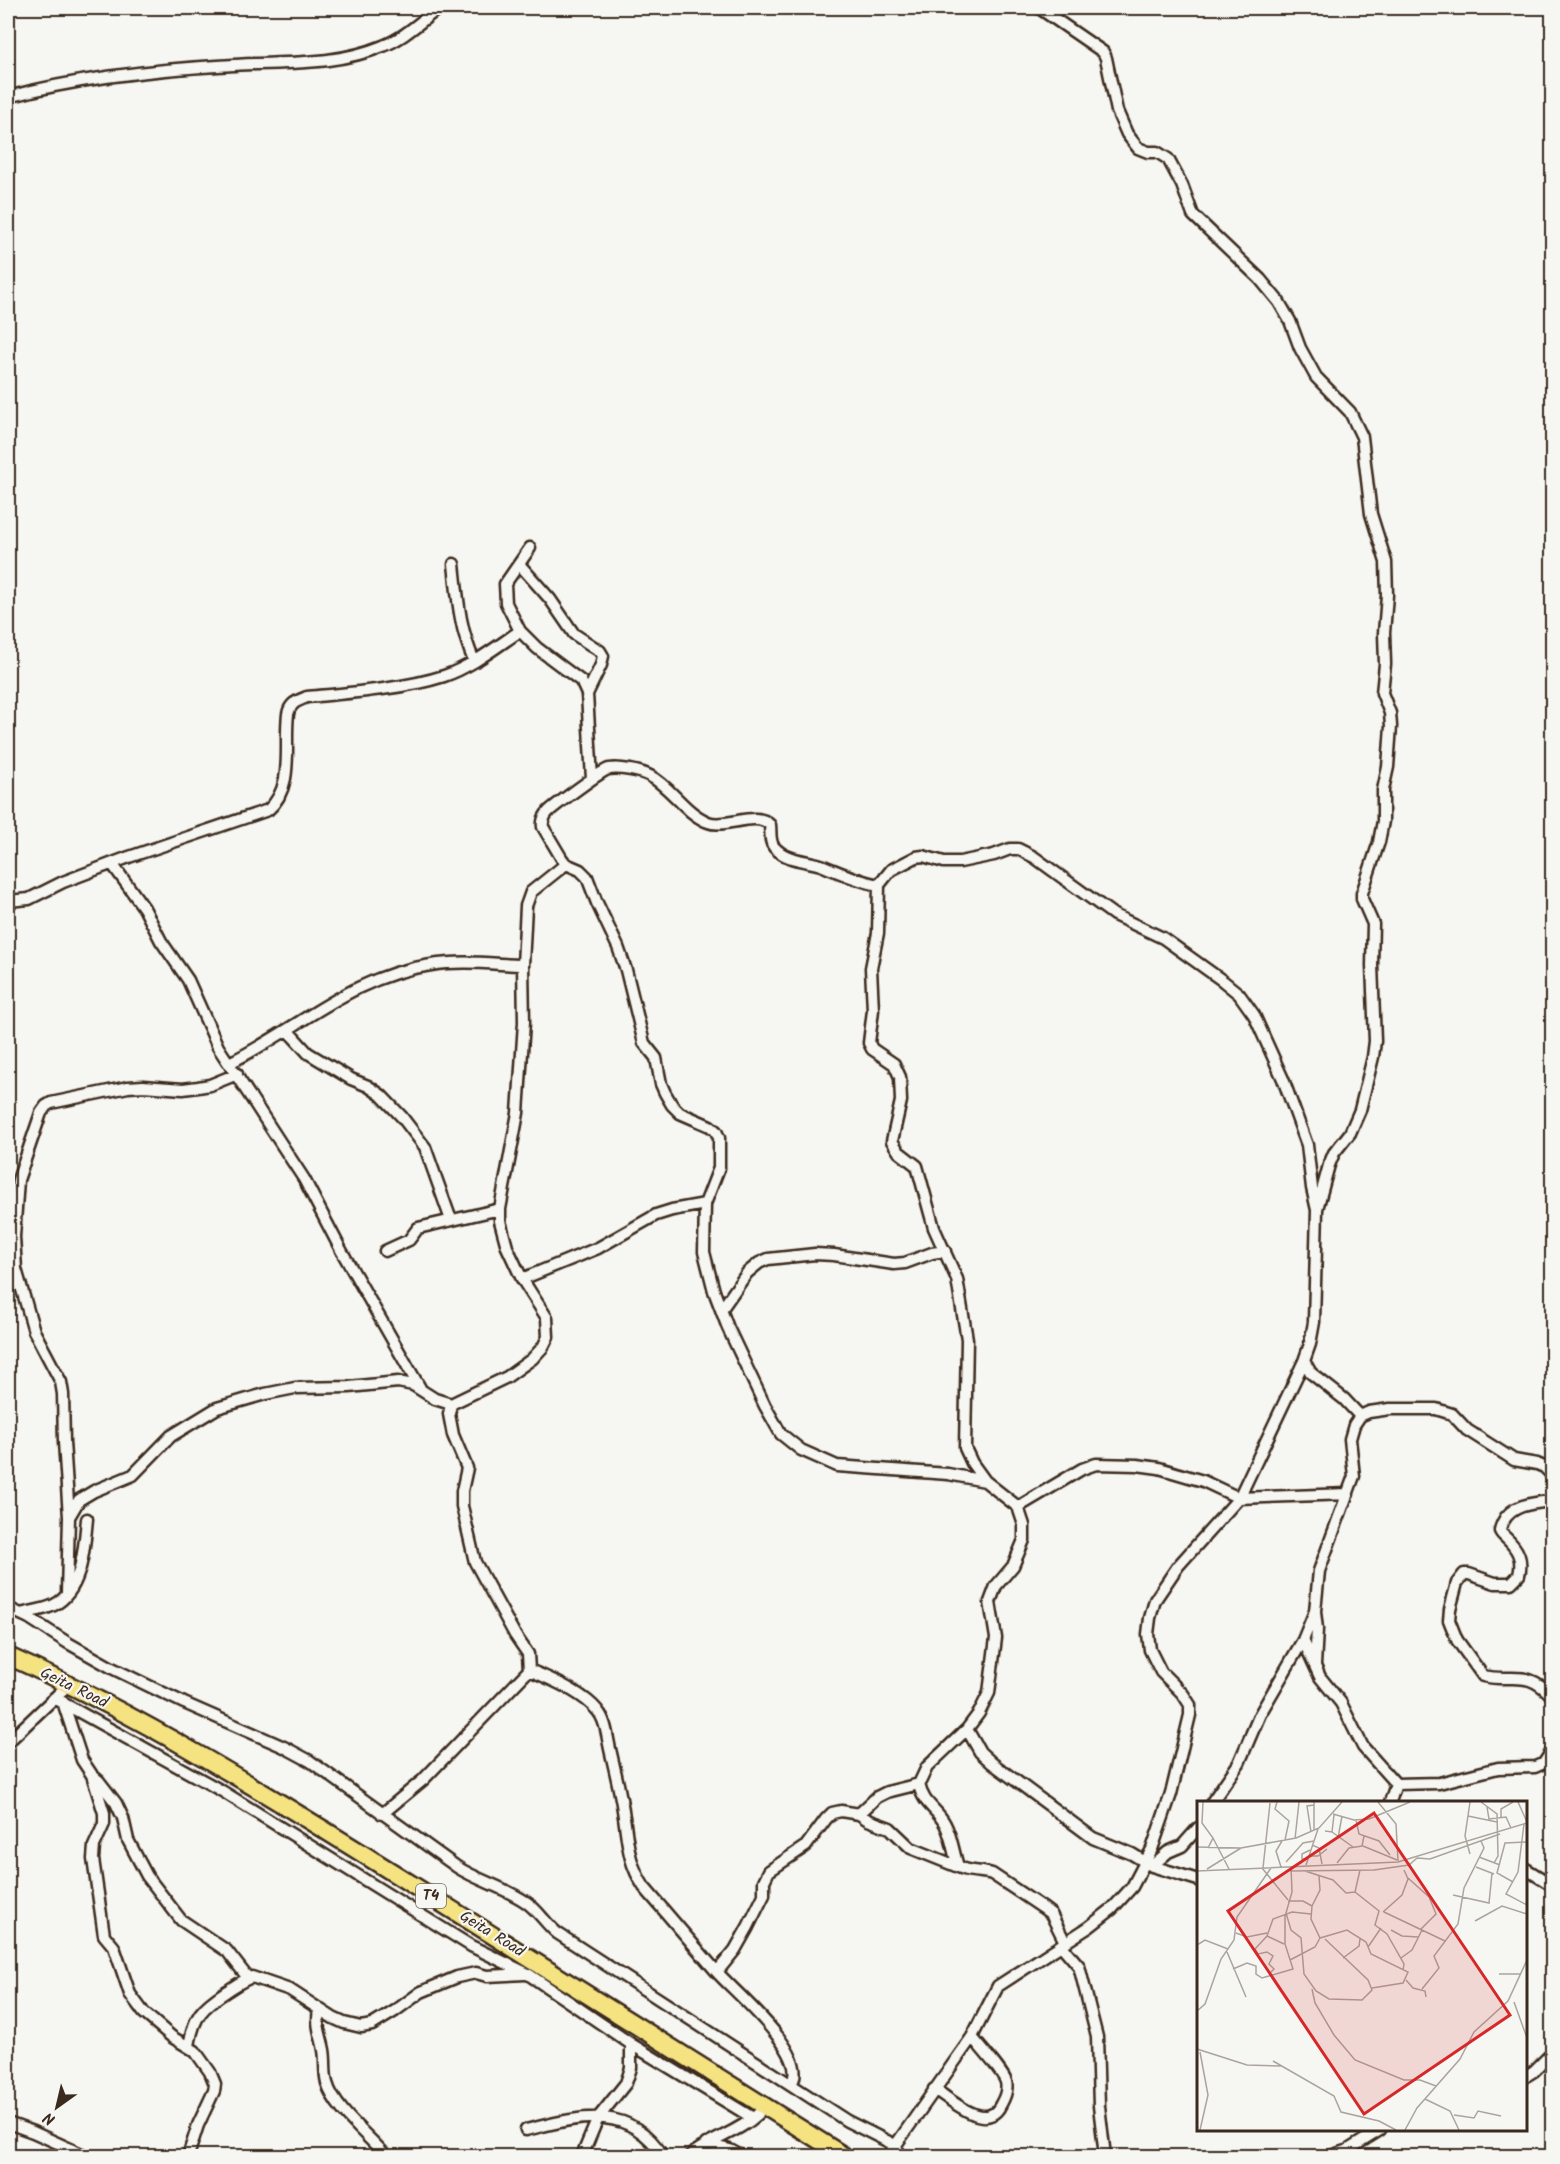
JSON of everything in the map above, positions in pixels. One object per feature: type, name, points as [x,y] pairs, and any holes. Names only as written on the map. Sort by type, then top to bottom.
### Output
[{"type":"highway","name":"Geita Road","points":[[8,1656],[69,1684],[172,1738],[616,2011],[759,2113],[844,2157]]},
{"type":"street","points":[[8,97],[40,88],[118,75],[233,65],[327,61],[351,57],[400,38],[439,8]]},
{"type":"street","points":[[888,2157],[972,2037],[998,1986],[1089,1927],[1125,1897],[1149,1864],[1171,1794],[1190,1715],[1190,1705],[1184,1694],[1161,1672],[1150,1650],[1148,1634],[1150,1618],[1155,1600],[1178,1566],[1239,1498],[1304,1361],[1314,1322],[1317,1210],[1334,1153],[1350,1133],[1360,1110],[1375,1041],[1373,924],[1362,899],[1362,893],[1379,842],[1383,821],[1383,790],[1388,767],[1391,726],[1390,713],[1382,693],[1385,664],[1386,562],[1371,514],[1362,437],[1350,412],[1316,377],[1279,302],[1260,279],[1193,215],[1182,185],[1168,159],[1157,152],[1143,150],[1133,142],[1117,111],[1108,66],[1102,52],[1039,8]]},
{"type":"street","points":[[530,548],[505,584],[504,593],[511,618],[520,631],[537,648],[581,681],[587,694],[592,779]]},
{"type":"street","points":[[454,564],[459,617],[474,661]]},
{"type":"street","points":[[519,564],[550,599],[574,634],[592,644],[603,656],[587,694]]},
{"type":"street","points":[[8,901],[29,899],[63,882],[113,865],[129,857],[268,810],[273,806],[282,790],[286,776],[288,714],[294,702],[307,697],[407,684],[444,676],[474,661],[520,631]]},
{"type":"street","points":[[879,885],[856,880],[824,866],[791,859],[772,843],[770,825],[764,820],[719,823],[705,821],[657,781],[644,774],[610,768],[548,811],[542,822],[556,852],[566,864],[580,870],[587,877],[612,932],[626,970],[644,1043],[656,1058],[665,1093],[672,1105],[681,1113],[710,1126],[719,1138],[721,1146],[719,1168],[705,1204],[704,1252],[721,1310],[765,1406],[781,1434],[801,1450],[837,1466],[948,1473],[985,1481]]},
{"type":"street","points":[[961,1869],[947,1828],[943,1820],[924,1800],[919,1784],[927,1767],[967,1729],[979,1713],[989,1692],[996,1638],[990,1602],[996,1586],[1013,1566],[1024,1540],[1024,1525],[1018,1507],[985,1481],[965,1448],[967,1339],[957,1279],[934,1228],[917,1166],[899,1152],[892,1141],[902,1101],[900,1077],[894,1064],[872,1049],[869,1043],[873,1010],[871,968],[878,933],[879,885],[891,870],[916,857],[923,856],[944,862],[960,862],[1018,849],[1042,863],[1114,915],[1163,938],[1223,981],[1239,994],[1254,1015],[1283,1079],[1307,1145],[1317,1210]]},
{"type":"street","points":[[69,1517],[75,1505],[82,1498],[133,1475],[171,1436],[201,1416],[230,1403],[295,1388],[349,1387],[398,1382],[408,1383],[420,1388],[435,1399],[451,1404],[507,1377],[532,1359],[543,1347],[548,1337],[548,1318],[522,1279],[507,1247],[500,1221],[500,1209],[518,1113],[524,1022],[523,965],[526,906],[531,892],[566,864]]},
{"type":"street","points":[[113,865],[144,908],[161,941],[188,980],[214,1039],[304,1179],[341,1250],[420,1388]]},
{"type":"street","points":[[229,1062],[260,1048],[329,1002],[399,971],[432,964],[523,965]]},
{"type":"street","points":[[288,1031],[309,1053],[381,1095],[402,1118],[425,1147],[451,1220]]},
{"type":"street","points":[[67,1593],[69,1517],[63,1394],[61,1382],[34,1331],[16,1269],[14,1238],[18,1180],[41,1113],[51,1103],[128,1087],[183,1089],[210,1084],[237,1074]]},
{"type":"street","points":[[522,1279],[598,1248],[656,1215],[683,1207],[705,1204]]},
{"type":"street","points":[[385,1251],[409,1240],[418,1228],[500,1209]]},
{"type":"street","points":[[721,1310],[747,1273],[768,1259],[787,1256],[834,1255],[894,1264],[945,1251]]},
{"type":"street","points":[[1304,1361],[1311,1373],[1344,1399],[1360,1416]]},
{"type":"street","points":[[382,1814],[423,1780],[529,1670],[528,1654],[515,1635],[476,1562],[462,1506],[462,1491],[467,1468],[453,1434],[449,1414],[451,1404]]},
{"type":"street","points":[[1315,1666],[1317,1629],[1315,1611],[1319,1571],[1354,1476],[1350,1439],[1354,1425],[1360,1416],[1368,1412],[1390,1409],[1436,1409],[1452,1414],[1467,1430],[1514,1460],[1537,1464],[1552,1475]]},
{"type":"street","points":[[1018,1507],[1082,1469],[1096,1464],[1160,1468],[1203,1481],[1239,1498],[1348,1494]]},
{"type":"street","points":[[1552,1501],[1533,1503],[1513,1509],[1507,1515],[1500,1530],[1519,1553],[1521,1559],[1519,1575],[1511,1583],[1503,1584],[1484,1581],[1464,1574],[1457,1583],[1449,1620],[1457,1640],[1484,1676],[1518,1677],[1533,1681],[1545,1688],[1552,1696]]},
{"type":"street","points":[[21,1614],[53,1605],[74,1584],[79,1569],[87,1519]]},
{"type":"street","points":[[8,1608],[124,1673],[310,1761],[463,1871],[496,1885],[527,1903],[557,1933],[859,2128],[895,2145],[901,2157]]},
{"type":"street","points":[[1213,1801],[1239,1763],[1260,1714],[1303,1640],[1315,1611]]},
{"type":"street","points":[[1303,1640],[1325,1684],[1341,1703],[1363,1746],[1396,1784]]},
{"type":"street","points":[[529,1670],[574,1693],[599,1712],[607,1735],[624,1816],[629,1856],[635,1873],[644,1887],[717,1972],[760,2015],[787,2050],[796,2074],[791,2084]]},
{"type":"street","points":[[8,1742],[59,1700],[69,1684]]},
{"type":"street","points":[[59,1700],[82,1760],[116,1803],[134,1852],[156,1889],[181,1920],[227,1951],[248,1978]]},
{"type":"street","points":[[59,1700],[222,1791],[463,1941],[528,1974],[631,2044],[759,2113],[736,2130],[706,2144],[690,2157]]},
{"type":"street","points":[[967,1729],[980,1752],[992,1763],[1093,1838],[1132,1854],[1149,1864],[1197,1880]]},
{"type":"street","points":[[1396,1784],[1439,1783],[1498,1768],[1535,1767],[1544,1763],[1552,1751]]},
{"type":"street","points":[[92,1775],[104,1813],[104,1824],[94,1846],[93,1859],[104,1935],[114,1947],[130,1994],[144,2013],[172,2037],[189,2046],[210,2072],[214,2084],[214,2091],[198,2125],[188,2157]]},
{"type":"street","points":[[859,1814],[877,1797],[887,1792],[919,1784]]},
{"type":"street","points":[[1391,1801],[1396,1784]]},
{"type":"street","points":[[717,1972],[735,1950],[748,1927],[764,1895],[764,1881],[769,1871],[806,1846],[832,1813],[841,1811],[859,1814],[890,1828],[911,1848],[961,1869],[992,1874],[1051,1914],[1063,1943],[1079,1966],[1096,2029],[1099,2106],[1105,2157]]},
{"type":"street","points":[[1149,1864],[1182,1846],[1197,1829]]},
{"type":"street","points":[[1527,1870],[1552,1885]]},
{"type":"street","points":[[189,2046],[193,2025],[204,2007],[248,1978],[255,1977],[290,1990],[344,2023],[361,2027],[372,2025],[421,1992],[457,1977],[476,1973],[487,1976],[528,1974]]},
{"type":"street","points":[[319,2009],[317,2026],[325,2054],[324,2066],[329,2088],[345,2112],[386,2157]]},
{"type":"street","points":[[934,2089],[982,2118],[998,2111],[1006,2092],[1006,2080],[972,2037]]},
{"type":"street","points":[[582,2157],[598,2118],[626,2083],[631,2068],[631,2044]]},
{"type":"street","points":[[1527,2075],[1552,2053]]},
{"type":"street","points":[[526,2130],[585,2118],[622,2120],[650,2139],[663,2157]]},
{"type":"street","points":[[8,2123],[86,2157]]},
{"type":"street","points":[[1330,2157],[1348,2150],[1378,2131]]},
{"type":"street","points":[[706,2144],[730,2150],[741,2157]]}]
